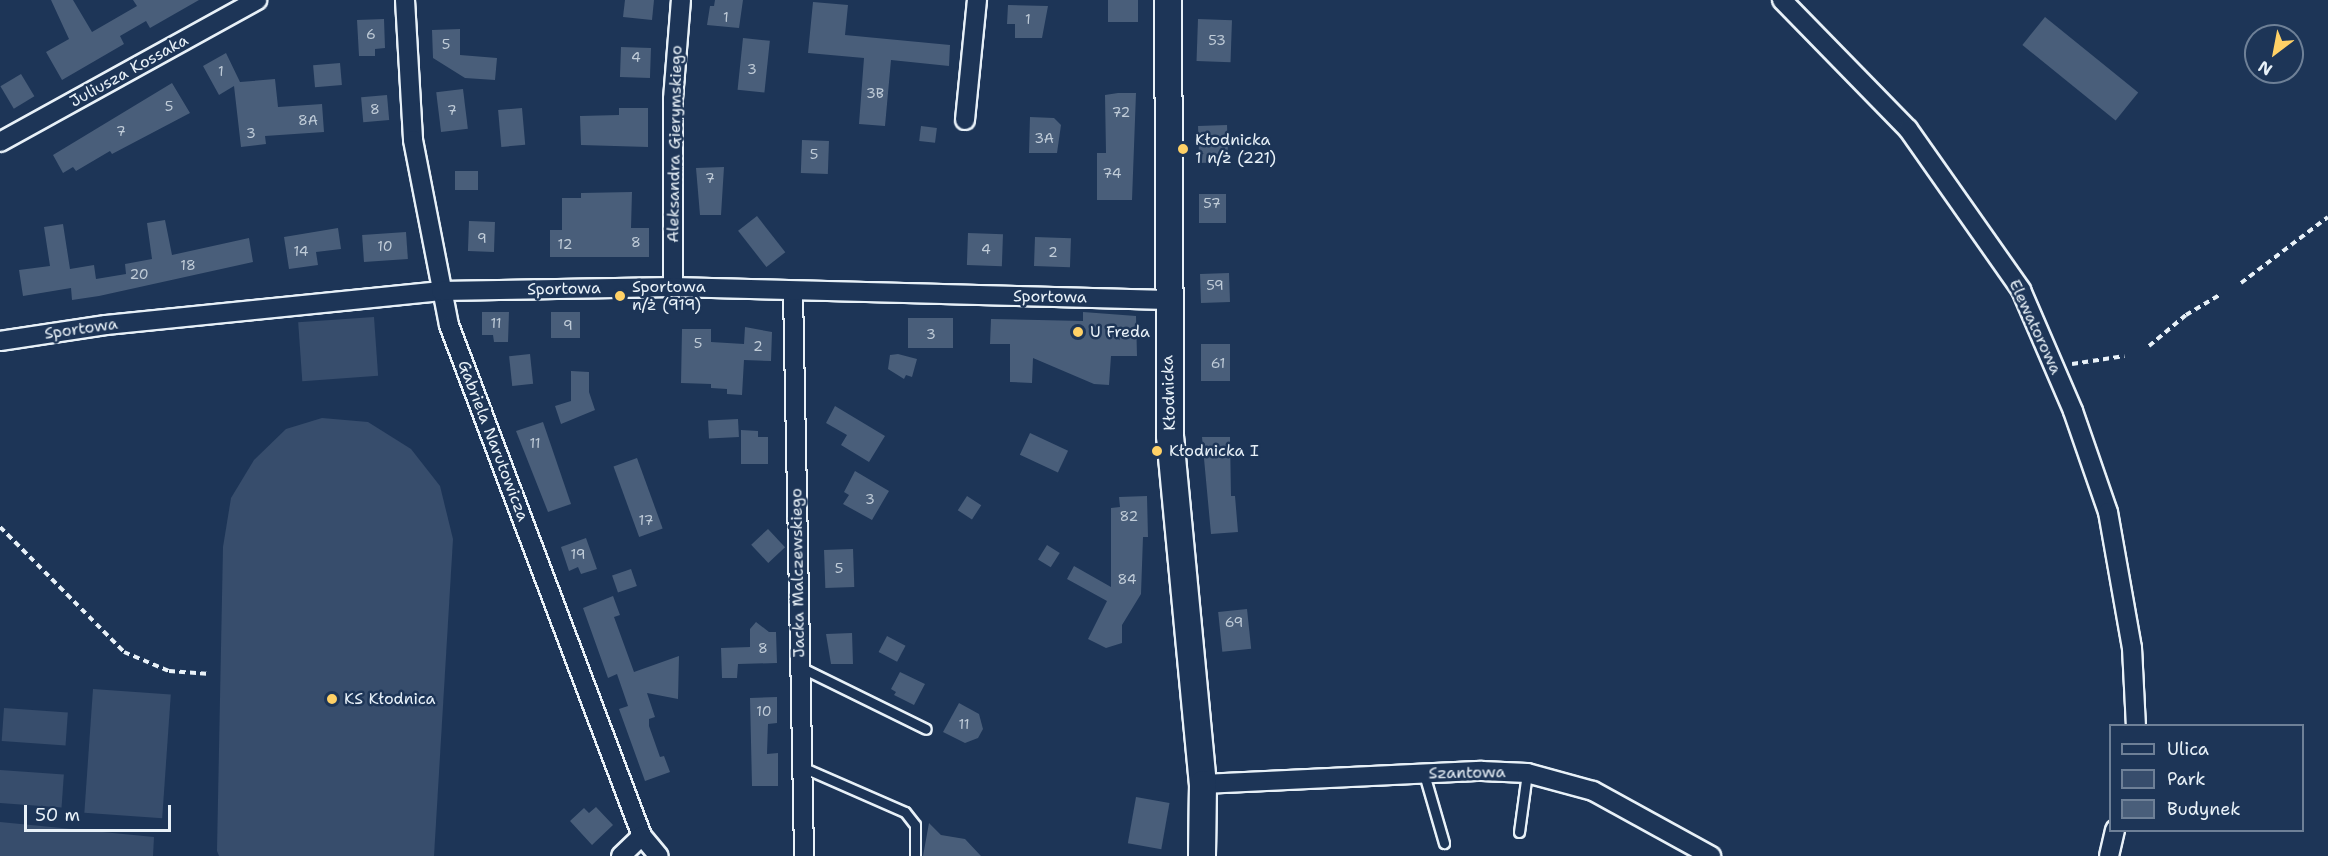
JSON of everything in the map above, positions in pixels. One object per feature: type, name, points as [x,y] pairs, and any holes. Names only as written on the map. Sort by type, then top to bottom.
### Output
[{"type":"main road","name":"Kłodnicka","points":[[1168,0],[1170,436],[1203,784],[1202,856]]},
{"type":"street","name":"Juliusza Kossaka","points":[[0,142],[257,0]]},
{"type":"street","name":"Gabriela Narutowicza","points":[[405,0],[414,140],[449,325],[642,836]]},
{"type":"street","name":"Aleksandra Gierymskiego","points":[[673,287],[673,99],[681,0]]},
{"type":"street","points":[[965,120],[977,0]]},
{"type":"street","name":"Elewatorowa","points":[[1782,0],[1908,129],[2021,290],[2054,366],[2108,512],[2132,648],[2136,724]]},
{"type":"street","name":"Sportowa","points":[[0,341],[106,325],[441,291],[673,287],[1168,300]]},
{"type":"street","name":"Jacka Malczewskiego","points":[[793,291],[804,856]]},
{"type":"street","name":"Szantowa","points":[[1203,784],[1424,774],[1527,774],[1593,791],[1711,856]]},
{"type":"street","points":[[2109,856],[2115,832]]},
{"type":"street","points":[[621,856],[642,836],[659,856]]},
{"type":"lane","points":[[800,667],[926,729]]},
{"type":"lane","points":[[802,767],[905,812],[915,825],[915,856]]},
{"type":"lane","points":[[1424,774],[1444,843]]},
{"type":"lane","points":[[1520,832],[1527,774]]},
{"type":"path","points":[[2241,283],[2328,218]]},
{"type":"path","points":[[2149,345],[2186,315],[2219,295]]},
{"type":"path","points":[[2054,366],[2124,356]]},
{"type":"path","points":[[0,527],[124,652],[169,671],[210,674]]},
{"type":"green space","points":[[374,317],[378,376],[302,381],[298,322]]},
{"type":"green space","name":"KS Kłodnica","points":[[322,418],[368,422],[411,449],[440,486],[453,539],[434,856],[219,856],[217,851],[223,547],[231,498],[254,460],[286,429]]},
{"type":"green space","points":[[93,689],[171,694],[162,818],[84,813]]},
{"type":"green space","points":[[4,708],[68,712],[66,745],[2,741]]},
{"type":"green space","points":[[0,770],[64,774],[62,807],[0,803]]},
{"type":"green space","points":[[0,822],[154,837],[153,856],[0,856]]},
{"type":"building","points":[[51,0],[73,0],[92,32],[137,6],[133,0],[199,0],[150,28],[146,21],[120,36],[124,44],[62,80],[46,52],[69,39]]},
{"type":"building","points":[[625,0],[654,0],[652,20],[623,17]]},
{"type":"building","points":[[715,0],[743,0],[739,28],[707,25],[710,6],[714,6]]},
{"type":"building","points":[[1108,0],[1138,0],[1138,22],[1108,22]]},
{"type":"building","points":[[813,2],[848,5],[845,35],[950,45],[949,66],[891,60],[885,126],[859,124],[864,58],[808,53]]},
{"type":"building","points":[[1008,5],[1048,6],[1042,38],[1015,38],[1015,24],[1007,24]]},
{"type":"building","points":[[2045,17],[2138,93],[2116,120],[2022,45]]},
{"type":"building","points":[[384,19],[385,48],[375,49],[375,56],[359,56],[357,20]]},
{"type":"building","points":[[1198,19],[1232,20],[1231,62],[1197,61]]},
{"type":"building","points":[[460,29],[460,55],[497,58],[495,80],[465,78],[433,58],[432,30]]},
{"type":"building","points":[[743,38],[770,41],[764,93],[738,90]]},
{"type":"building","points":[[621,47],[651,48],[650,78],[620,77]]},
{"type":"building","points":[[226,53],[240,82],[275,79],[278,107],[322,104],[324,132],[265,136],[266,144],[241,147],[234,86],[219,95],[203,66]]},
{"type":"building","points":[[340,63],[342,85],[315,87],[313,65]]},
{"type":"building","points":[[21,74],[34,96],[14,109],[0,86]]},
{"type":"building","points":[[172,83],[190,113],[112,154],[110,151],[76,171],[73,167],[63,173],[53,155]]},
{"type":"building","points":[[463,89],[468,129],[441,132],[436,92]]},
{"type":"building","points":[[1136,93],[1132,200],[1097,200],[1097,153],[1106,153],[1105,95]]},
{"type":"building","points":[[387,95],[389,120],[363,122],[361,97]]},
{"type":"building","points":[[522,108],[525,145],[501,147],[498,110]]},
{"type":"building","points":[[619,108],[648,108],[648,147],[581,145],[580,116],[619,115]]},
{"type":"building","points":[[1030,117],[1054,118],[1061,125],[1057,153],[1029,153]]},
{"type":"building","points":[[1227,125],[1228,162],[1199,163],[1198,126]]},
{"type":"building","points":[[921,126],[937,128],[935,143],[919,141]]},
{"type":"building","points":[[802,140],[829,141],[828,174],[801,173]]},
{"type":"building","points":[[724,167],[721,215],[700,215],[696,168]]},
{"type":"building","points":[[455,171],[478,171],[478,190],[455,190]]},
{"type":"building","points":[[632,192],[631,228],[649,228],[649,257],[550,257],[550,230],[562,230],[562,198],[581,198],[581,193]]},
{"type":"building","points":[[1199,194],[1226,194],[1226,223],[1199,223]]},
{"type":"building","points":[[757,216],[785,252],[766,267],[738,231]]},
{"type":"building","points":[[165,220],[172,255],[249,238],[253,262],[72,300],[71,288],[23,296],[19,270],[50,266],[44,227],[63,224],[70,269],[94,265],[96,279],[126,274],[125,264],[152,259],[147,223]]},
{"type":"building","points":[[469,221],[495,222],[494,252],[468,251]]},
{"type":"building","points":[[338,228],[341,249],[316,252],[318,265],[289,269],[284,237]]},
{"type":"building","points":[[406,232],[408,259],[364,262],[362,235]]},
{"type":"building","points":[[968,233],[1003,234],[1002,266],[967,265]]},
{"type":"building","points":[[1035,237],[1071,238],[1070,267],[1034,266]]},
{"type":"building","points":[[1229,273],[1230,302],[1201,303],[1200,274]]},
{"type":"building","points":[[482,312],[509,312],[508,342],[494,342],[493,335],[482,335]]},
{"type":"building","points":[[551,312],[580,312],[580,338],[551,338]]},
{"type":"building","points":[[1083,312],[1136,316],[1137,356],[1111,356],[1109,385],[1094,384],[1033,358],[1032,383],[1010,382],[1010,344],[990,344],[991,319],[1083,321]]},
{"type":"building","points":[[908,318],[953,318],[953,348],[908,348]]},
{"type":"building","points":[[745,327],[772,332],[771,361],[744,360],[742,395],[727,394],[727,389],[711,388],[711,384],[681,383],[682,329],[711,329],[711,342],[744,344]]},
{"type":"building","points":[[1201,344],[1230,344],[1230,381],[1201,381]]},
{"type":"building","points":[[530,354],[533,384],[512,386],[509,356]]},
{"type":"building","points":[[898,354],[917,359],[912,377],[906,375],[904,379],[888,369],[890,355]]},
{"type":"building","points":[[571,371],[589,372],[589,392],[595,410],[561,424],[555,406],[571,401]]},
{"type":"building","points":[[835,406],[885,436],[869,462],[841,445],[847,435],[826,423]]},
{"type":"building","points":[[738,419],[739,437],[709,439],[708,421]]},
{"type":"building","points":[[543,422],[571,504],[548,512],[516,431]]},
{"type":"building","points":[[741,430],[758,431],[758,437],[768,437],[768,464],[741,464]]},
{"type":"building","points":[[1030,433],[1068,451],[1058,473],[1020,455]]},
{"type":"building","points":[[1202,437],[1230,437],[1231,496],[1235,496],[1238,532],[1211,534]]},
{"type":"building","points":[[637,458],[663,528],[639,537],[614,467]]},
{"type":"building","points":[[855,471],[889,491],[872,520],[843,504],[849,495],[844,492]]},
{"type":"building","points":[[967,496],[981,505],[972,520],[958,510]]},
{"type":"building","points":[[1147,496],[1148,537],[1143,537],[1141,594],[1122,625],[1122,643],[1106,648],[1088,639],[1107,601],[1067,579],[1074,566],[1111,587],[1111,508],[1120,507],[1119,497]]},
{"type":"building","points":[[768,529],[785,547],[768,563],[751,545]]},
{"type":"building","points":[[586,538],[597,569],[581,574],[578,567],[569,571],[561,547]]},
{"type":"building","points":[[1047,545],[1060,553],[1051,567],[1038,559]]},
{"type":"building","points":[[853,549],[854,587],[825,588],[824,550]]},
{"type":"building","points":[[631,569],[637,586],[618,593],[612,576]]},
{"type":"building","points":[[613,596],[620,615],[614,617],[634,672],[679,656],[678,699],[647,693],[655,717],[649,719],[649,726],[660,757],[664,756],[670,772],[645,781],[619,709],[628,706],[617,674],[608,678],[583,608]]},
{"type":"building","points":[[1247,609],[1251,649],[1222,652],[1218,612]]},
{"type":"building","points":[[756,622],[769,632],[776,632],[777,663],[738,664],[737,678],[722,678],[721,648],[750,647],[750,629]]},
{"type":"building","points":[[852,633],[853,664],[831,664],[826,634]]},
{"type":"building","points":[[887,636],[906,646],[897,662],[879,652]]},
{"type":"building","points":[[900,672],[925,684],[914,705],[894,695],[896,692],[891,689]]},
{"type":"building","points":[[777,697],[777,723],[768,724],[767,754],[778,753],[778,786],[752,786],[750,698]]},
{"type":"building","points":[[959,703],[979,714],[983,729],[978,738],[965,743],[943,732]]},
{"type":"building","points":[[1136,797],[1169,803],[1161,849],[1128,843]]},
{"type":"building","points":[[596,807],[613,825],[592,845],[570,821],[584,808],[589,813]]},
{"type":"building","points":[[929,823],[941,835],[965,839],[981,856],[923,856]]},
{"type":"place","name":"Kłodnicka 1 n/ż (221)","points":[[1183,149]]},
{"type":"place","name":"Sportowa n/ż (919)","points":[[620,296]]},
{"type":"place","name":"U Freda","points":[[1078,332]]},
{"type":"place","name":"Kłodnicka I","points":[[1157,451]]},
{"type":"place","name":"KS Kłodnica","points":[[332,699]]}]
